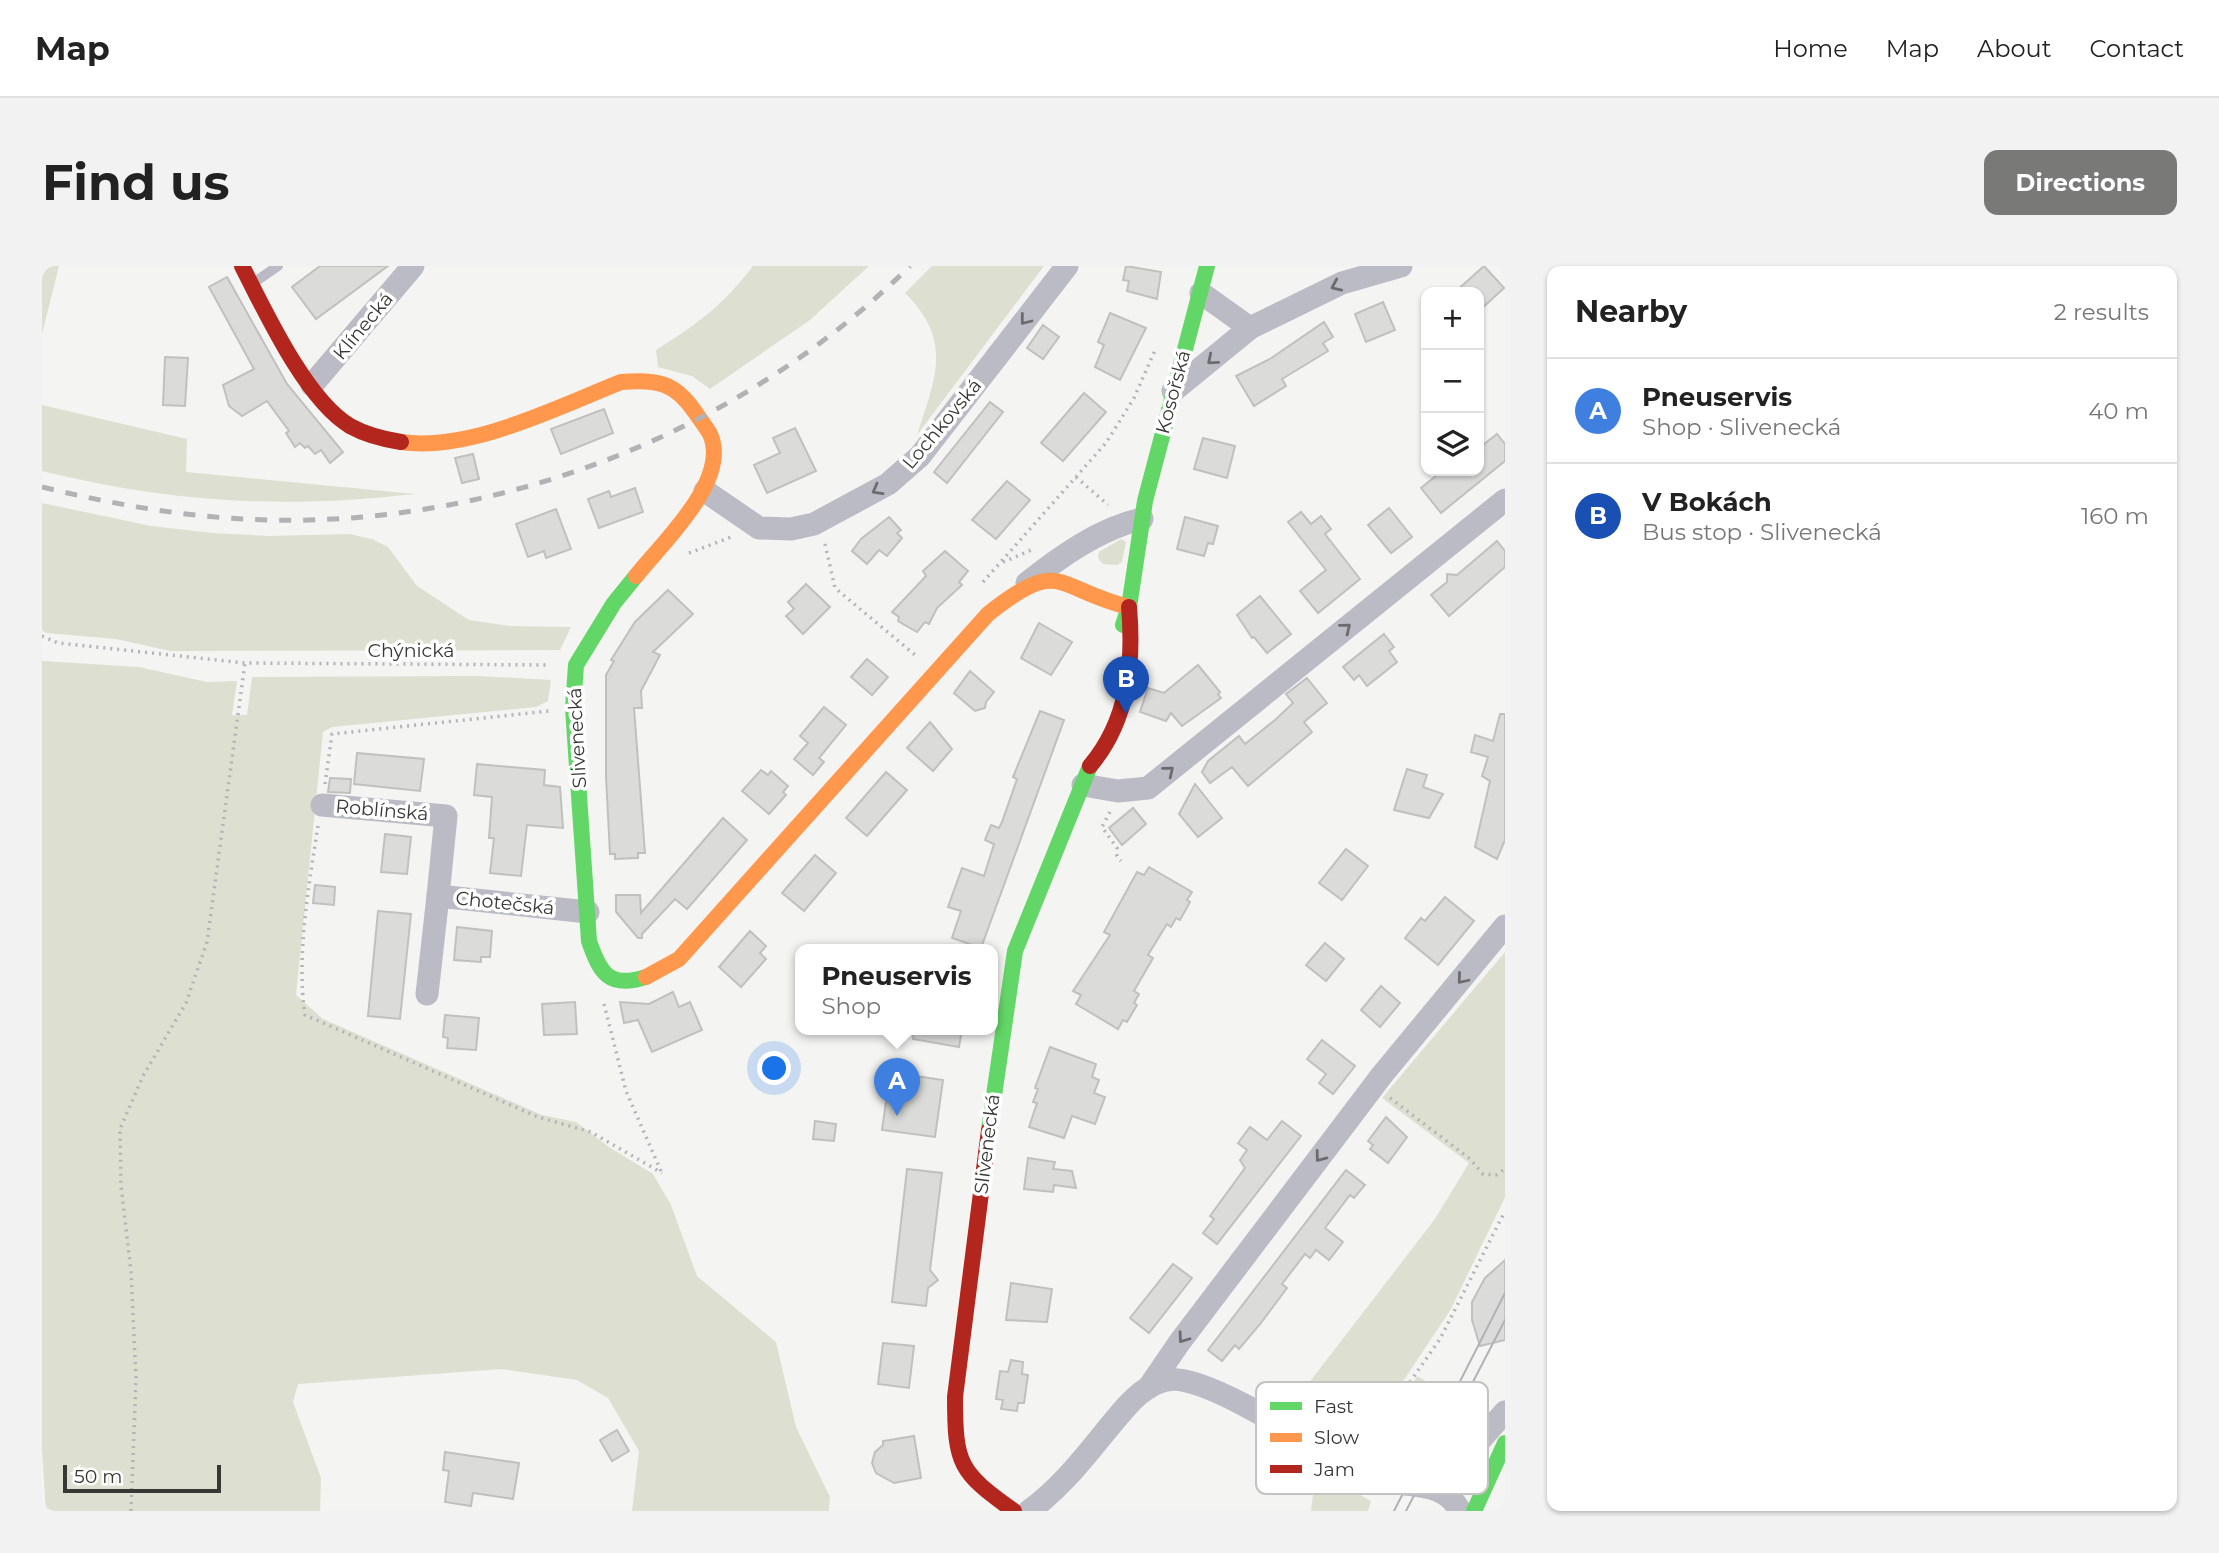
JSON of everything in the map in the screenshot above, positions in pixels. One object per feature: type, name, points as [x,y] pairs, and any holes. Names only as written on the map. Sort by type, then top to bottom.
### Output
[{"type":"street","name":"Slivenecká","points":[[242,266],[271,324],[312,385],[345,424],[368,437],[421,445],[454,441],[621,382],[643,380],[666,385],[690,400],[711,436],[713,460],[705,491],[614,603],[576,665],[573,708],[589,941],[599,968],[609,976]]},
{"type":"street","name":"Klínecká","points":[[312,385],[413,266]]},
{"type":"street","name":"Lochkovská","points":[[759,528],[791,528],[814,524],[888,484],[920,456],[1067,266]]},
{"type":"street","name":"Kosořská","points":[[1129,607],[1142,519],[1172,391],[1207,266]]},
{"type":"street","points":[[1172,391],[1250,328],[1342,283],[1401,266]]},
{"type":"street","points":[[1200,293],[1250,328]]},
{"type":"street","points":[[705,491],[759,528]]},
{"type":"street","points":[[1087,776],[1118,791],[1148,788],[1505,500]]},
{"type":"street","points":[[609,976],[628,981],[654,976],[679,959],[988,614],[1054,562],[1101,534],[1142,519]]},
{"type":"street","points":[[1021,588],[1050,578],[1077,586],[1107,602],[1129,607],[1111,681]]},
{"type":"street","name":"Slivenecká","points":[[1014,1511],[971,1482],[963,1470],[957,1456],[955,1396],[1009,971],[1087,776],[1104,753],[1130,673],[1133,637],[1129,607]]},
{"type":"street","name":"Slivenecká","points":[[1087,776],[1089,753],[1105,703]]},
{"type":"street","name":"Roblínská","points":[[322,805],[446,816],[438,896]]},
{"type":"street","name":"Chotečská","points":[[427,994],[438,896],[588,912]]},
{"type":"street","points":[[1029,1511],[1066,1480],[1129,1404],[1149,1387],[1179,1343],[1382,1075],[1505,926]]},
{"type":"street","points":[[1149,1387],[1167,1380],[1208,1386],[1256,1413]]},
{"type":"street","points":[[1488,1432],[1505,1412]]},
{"type":"street","points":[[1488,1480],[1505,1443]]},
{"type":"street","points":[[1440,1494],[1455,1502],[1460,1511]]},
{"type":"street","points":[[1474,1511],[1482,1494]]},
{"type":"lane","points":[[251,284],[278,266]]},
{"type":"path","points":[[983,583],[1106,443],[1134,398],[1159,342]]},
{"type":"path","points":[[1076,477],[1108,505]]},
{"type":"path","points":[[814,524],[824,537],[835,587],[918,657]]},
{"type":"path","points":[[685,555],[759,528]]},
{"type":"path","points":[[999,564],[1037,548]]},
{"type":"path","name":"Chýnická","points":[[42,636],[58,643],[245,663],[576,665]]},
{"type":"path","points":[[131,1511],[136,1379],[131,1272],[121,1185],[120,1129],[143,1076],[186,1003],[207,942],[245,663]]},
{"type":"path","points":[[1108,816],[1102,827],[1117,848],[1117,856],[1121,861]]},
{"type":"path","points":[[609,976],[604,1000],[612,1044],[626,1091],[662,1173]]},
{"type":"path","points":[[1384,1092],[1470,1159],[1483,1174],[1496,1175],[1505,1169]]},
{"type":"path","points":[[1410,1382],[1440,1339],[1505,1211]]},
{"type":"shaded area","points":[[42,266],[59,266],[42,334]]},
{"type":"shaded area","points":[[753,266],[869,266],[810,320],[710,389],[692,376],[658,367],[656,350],[709,313]]},
{"type":"shaded area","points":[[932,266],[1044,266],[917,435],[934,378],[935,344],[920,311],[905,293]]},
{"type":"shaded area","points":[[42,405],[187,439],[186,472],[415,494],[319,501],[228,500],[137,490],[42,471]]},
{"type":"shaded area","points":[[42,503],[151,526],[212,533],[269,536],[349,534],[372,539],[388,547],[417,586],[469,620],[510,626],[571,627],[560,650],[170,651],[116,639],[46,633],[42,630]]},
{"type":"shaded area","points":[[1121,539],[1126,542],[1122,562],[1117,565],[1103,564],[1098,558],[1099,552]]},
{"type":"shaded area","points":[[42,661],[139,667],[207,682],[237,681],[232,715],[247,715],[252,677],[479,676],[551,680],[548,701],[536,707],[332,727],[323,732],[296,995],[323,1019],[542,1115],[576,1122],[609,1147],[653,1174],[671,1205],[697,1276],[776,1342],[796,1427],[830,1497],[829,1511],[632,1511],[639,1451],[608,1398],[577,1380],[502,1369],[298,1384],[293,1402],[321,1478],[320,1511],[46,1511],[42,1451]]},
{"type":"shaded area","points":[[1505,952],[1505,1197],[1451,1309],[1403,1382],[1310,1382],[1435,1219],[1469,1163],[1382,1098]]},
{"type":"shaded area","points":[[1417,1376],[1427,1382],[1414,1382]]},
{"type":"shaded area","points":[[1313,1494],[1358,1494],[1371,1501],[1368,1511],[1311,1511]]},
{"type":"building","points":[[320,266],[388,266],[316,319],[292,287]]},
{"type":"building","points":[[1126,266],[1161,272],[1157,299],[1127,291],[1129,281],[1123,280]]},
{"type":"building","points":[[1484,266],[1504,288],[1484,306],[1484,287],[1461,287]]},
{"type":"building","points":[[227,277],[287,384],[343,452],[330,463],[321,450],[315,454],[308,446],[305,448],[300,443],[295,447],[286,433],[289,431],[267,401],[242,416],[229,406],[223,385],[254,369],[209,287]]},
{"type":"building","points":[[1383,302],[1395,330],[1366,342],[1355,314]]},
{"type":"building","points":[[1110,313],[1146,328],[1120,380],[1095,367],[1104,345],[1098,342]]},
{"type":"building","points":[[1324,322],[1333,337],[1323,343],[1328,351],[1282,379],[1286,386],[1254,406],[1236,376],[1270,359]]},
{"type":"building","points":[[1043,325],[1059,337],[1043,359],[1027,348]]},
{"type":"building","points":[[165,357],[188,358],[185,406],[163,405]]},
{"type":"building","points":[[1084,393],[1106,412],[1063,461],[1041,443]]},
{"type":"building","points":[[990,402],[1003,412],[947,483],[934,472]]},
{"type":"building","points":[[604,409],[613,433],[561,454],[551,429]]},
{"type":"building","points":[[795,428],[816,471],[767,493],[754,465],[780,453],[773,438]]},
{"type":"building","points":[[1497,434],[1505,444],[1505,461],[1441,513],[1421,488],[1436,476],[1484,476],[1484,444]]},
{"type":"building","points":[[1203,438],[1235,446],[1227,478],[1194,469]]},
{"type":"building","points":[[473,454],[479,479],[462,483],[455,458]]},
{"type":"building","points":[[1007,481],[1030,500],[996,539],[972,520]]},
{"type":"building","points":[[635,488],[643,512],[599,528],[588,499],[609,491],[611,497]]},
{"type":"building","points":[[1389,508],[1412,537],[1391,553],[1368,525]]},
{"type":"building","points":[[556,509],[571,549],[546,558],[544,551],[528,557],[516,524]]},
{"type":"building","points":[[1301,512],[1311,524],[1321,516],[1331,529],[1325,534],[1360,579],[1318,613],[1300,591],[1326,570],[1288,522]]},
{"type":"building","points":[[889,517],[901,530],[897,533],[902,538],[887,556],[879,550],[867,564],[852,551],[861,539]]},
{"type":"building","points":[[1185,517],[1218,526],[1213,544],[1208,543],[1204,556],[1177,549]]},
{"type":"building","points":[[1497,541],[1505,551],[1505,567],[1449,616],[1431,595],[1447,582],[1447,574],[1457,575]]},
{"type":"building","points":[[945,551],[968,571],[959,582],[962,585],[937,608],[929,624],[925,622],[917,632],[898,621],[899,617],[892,612],[926,576],[923,571]]},
{"type":"building","points":[[806,584],[830,607],[803,634],[786,616],[794,609],[788,602]]},
{"type":"building","points":[[668,590],[693,614],[653,652],[660,655],[641,691],[642,708],[634,708],[645,853],[638,853],[638,858],[615,859],[615,854],[610,854],[606,777],[606,675],[614,661],[611,660],[635,622]]},
{"type":"building","points":[[1260,596],[1291,634],[1267,653],[1254,637],[1252,638],[1237,615]]},
{"type":"building","points":[[1039,623],[1072,642],[1051,675],[1021,658]]},
{"type":"building","points":[[1384,634],[1394,647],[1389,651],[1397,662],[1367,686],[1359,675],[1354,680],[1343,667]]},
{"type":"building","points":[[867,659],[888,677],[872,695],[851,677]]},
{"type":"building","points":[[1198,665],[1220,692],[1218,694],[1221,698],[1182,726],[1171,713],[1166,721],[1140,712],[1148,688],[1164,693]]},
{"type":"building","points":[[970,671],[994,692],[985,708],[975,711],[954,693]]},
{"type":"building","points":[[1307,678],[1327,703],[1304,722],[1312,732],[1248,786],[1232,767],[1210,783],[1202,772],[1208,761],[1239,736],[1245,744],[1275,720],[1293,703],[1286,694]]},
{"type":"building","points":[[824,707],[846,725],[819,758],[824,762],[813,775],[794,759],[808,743],[800,736]]},
{"type":"building","points":[[1040,711],[1064,720],[982,944],[969,944],[952,938],[961,911],[948,907],[962,868],[984,876],[994,844],[985,840],[991,825],[999,828],[1002,822],[1017,779],[1013,777]]},
{"type":"building","points":[[1500,714],[1505,714],[1505,840],[1497,859],[1475,847],[1490,781],[1482,776],[1488,757],[1471,752],[1475,735],[1493,741]]},
{"type":"building","points":[[930,722],[952,749],[933,771],[907,748]]},
{"type":"building","points":[[357,753],[424,759],[420,791],[354,784]]},
{"type":"building","points":[[477,764],[545,770],[544,785],[560,787],[563,828],[527,825],[521,876],[490,873],[494,838],[489,838],[492,797],[474,795]]},
{"type":"building","points":[[1407,769],[1427,775],[1423,787],[1443,794],[1429,818],[1394,810]]},
{"type":"building","points":[[761,770],[768,775],[771,771],[788,786],[783,792],[786,795],[769,814],[742,791]]},
{"type":"building","points":[[886,772],[907,790],[867,836],[846,818]]},
{"type":"building","points":[[330,778],[351,779],[350,793],[328,792]]},
{"type":"building","points":[[1195,784],[1222,818],[1198,837],[1179,814]]},
{"type":"building","points":[[1133,808],[1146,824],[1122,845],[1109,828]]},
{"type":"building","points":[[723,818],[747,840],[687,909],[675,899],[642,934],[642,938],[638,938],[616,912],[616,895],[640,895],[641,913]]},
{"type":"building","points":[[385,834],[411,837],[407,874],[381,872]]},
{"type":"building","points":[[1346,849],[1368,866],[1342,900],[1319,883]]},
{"type":"building","points":[[815,855],[836,873],[804,911],[782,893]]},
{"type":"building","points":[[1149,867],[1192,892],[1187,900],[1190,902],[1180,920],[1176,918],[1171,927],[1167,924],[1148,955],[1153,958],[1134,991],[1139,994],[1134,1003],[1137,1005],[1127,1022],[1123,1020],[1118,1029],[1076,1004],[1081,995],[1073,991],[1110,935],[1104,932],[1137,872],[1144,875]]},
{"type":"building","points":[[315,885],[335,887],[334,905],[313,903]]},
{"type":"building","points":[[1445,897],[1474,921],[1438,965],[1405,938],[1421,918],[1425,921]]},
{"type":"building","points":[[378,911],[411,914],[400,1019],[368,1016]]},
{"type":"building","points":[[457,927],[492,931],[490,957],[481,957],[481,962],[454,960]]},
{"type":"building","points":[[750,931],[766,946],[760,953],[766,959],[741,987],[719,967]]},
{"type":"building","points":[[1325,943],[1344,959],[1326,981],[1306,965]]},
{"type":"building","points":[[1381,986],[1400,1003],[1380,1027],[1361,1010]]},
{"type":"building","points":[[673,992],[679,1007],[690,1002],[702,1030],[652,1052],[638,1020],[624,1023],[620,1002],[649,1004]]},
{"type":"building","points":[[575,1002],[577,1034],[544,1035],[542,1004]]},
{"type":"building","points":[[445,1015],[479,1018],[476,1050],[447,1048],[448,1038],[443,1037]]},
{"type":"building","points":[[913,1035],[961,1035],[959,1047],[913,1039]]},
{"type":"building","points":[[1322,1040],[1355,1066],[1333,1094],[1319,1083],[1326,1074],[1307,1059]]},
{"type":"building","points":[[1050,1047],[1096,1064],[1092,1077],[1099,1080],[1094,1093],[1105,1097],[1095,1124],[1072,1116],[1064,1138],[1029,1127],[1037,1103],[1033,1102],[1038,1089],[1035,1088]]},
{"type":"building","points":[[909,1075],[943,1080],[935,1137],[882,1130],[886,1102],[901,1104]]},
{"type":"building","points":[[1386,1117],[1407,1137],[1388,1163],[1370,1149],[1373,1145],[1368,1141]]},
{"type":"building","points":[[815,1121],[836,1124],[834,1141],[813,1139]]},
{"type":"building","points":[[1282,1121],[1301,1136],[1217,1244],[1203,1233],[1214,1219],[1210,1216],[1245,1168],[1240,1160],[1247,1150],[1238,1143],[1250,1127],[1267,1140]]},
{"type":"building","points":[[1028,1158],[1055,1162],[1053,1169],[1072,1171],[1076,1188],[1054,1185],[1053,1192],[1024,1189]]},
{"type":"building","points":[[907,1169],[942,1173],[930,1270],[938,1280],[928,1288],[926,1306],[892,1302]]},
{"type":"building","points":[[1346,1170],[1365,1185],[1354,1198],[1350,1195],[1325,1228],[1343,1242],[1329,1260],[1316,1250],[1310,1258],[1305,1254],[1282,1284],[1287,1288],[1261,1323],[1239,1349],[1235,1345],[1222,1361],[1208,1350]]},
{"type":"building","points":[[1505,1260],[1505,1340],[1480,1346],[1472,1320],[1472,1302],[1485,1278]]},
{"type":"building","points":[[1173,1264],[1192,1278],[1149,1333],[1130,1318]]},
{"type":"building","points":[[1011,1283],[1052,1289],[1047,1322],[1006,1320]]},
{"type":"building","points":[[883,1343],[914,1346],[909,1388],[878,1384]]},
{"type":"building","points":[[1011,1360],[1023,1362],[1022,1374],[1028,1375],[1024,1403],[1018,1403],[1017,1411],[1001,1409],[1003,1400],[996,1399],[1000,1371],[1008,1372]]},
{"type":"building","points":[[617,1430],[629,1451],[612,1461],[600,1440]]},
{"type":"building","points":[[914,1436],[921,1478],[894,1483],[876,1473],[872,1463],[875,1452],[883,1445],[883,1441]]},
{"type":"building","points":[[445,1452],[519,1463],[513,1499],[473,1493],[471,1506],[445,1502],[449,1471],[443,1470]]},
{"type":"tram line","points":[[1460,1382],[1505,1293]]},
{"type":"tram line","points":[[1473,1382],[1505,1320]]},
{"type":"tram line","points":[[1394,1511],[1403,1494]]},
{"type":"tram line","points":[[1406,1511],[1415,1494]]},
{"type":"railway","points":[[42,487],[153,510],[267,520],[355,518],[443,506],[530,486],[614,457],[695,420],[772,376],[844,325],[910,266]]},
{"type":"traffic: fast","points":[[1123,625],[1129,607],[1145,501],[1207,266]]},
{"type":"traffic: fast","points":[[636,576],[614,603],[576,665],[573,708],[589,941],[597,962],[608,976],[623,981],[646,977]]},
{"type":"traffic: fast","points":[[989,1130],[1015,951],[1090,766]]},
{"type":"traffic: fast","points":[[1488,1480],[1505,1443]]},
{"type":"traffic: fast","points":[[1474,1511],[1482,1494]]},
{"type":"traffic: slow","points":[[401,442],[428,443],[484,434],[542,415],[621,382],[655,382],[672,389],[688,402],[710,434],[714,452],[711,471],[691,510],[636,576]]},
{"type":"traffic: slow","points":[[646,977],[679,959],[988,614],[1031,585],[1046,581],[1071,586],[1129,607]]},
{"type":"traffic: jam","points":[[242,266],[288,353],[334,414],[362,432],[401,442]]},
{"type":"traffic: jam","points":[[1090,766],[1113,730],[1126,691],[1130,650],[1129,607]]},
{"type":"traffic: jam","points":[[989,1130],[955,1397],[956,1438],[959,1452],[971,1475],[1014,1511]]},
{"type":"place","name":"V Bokách","points":[[1126,714]]},
{"type":"place","name":"Pneuservis","points":[[897,1116]]}]
